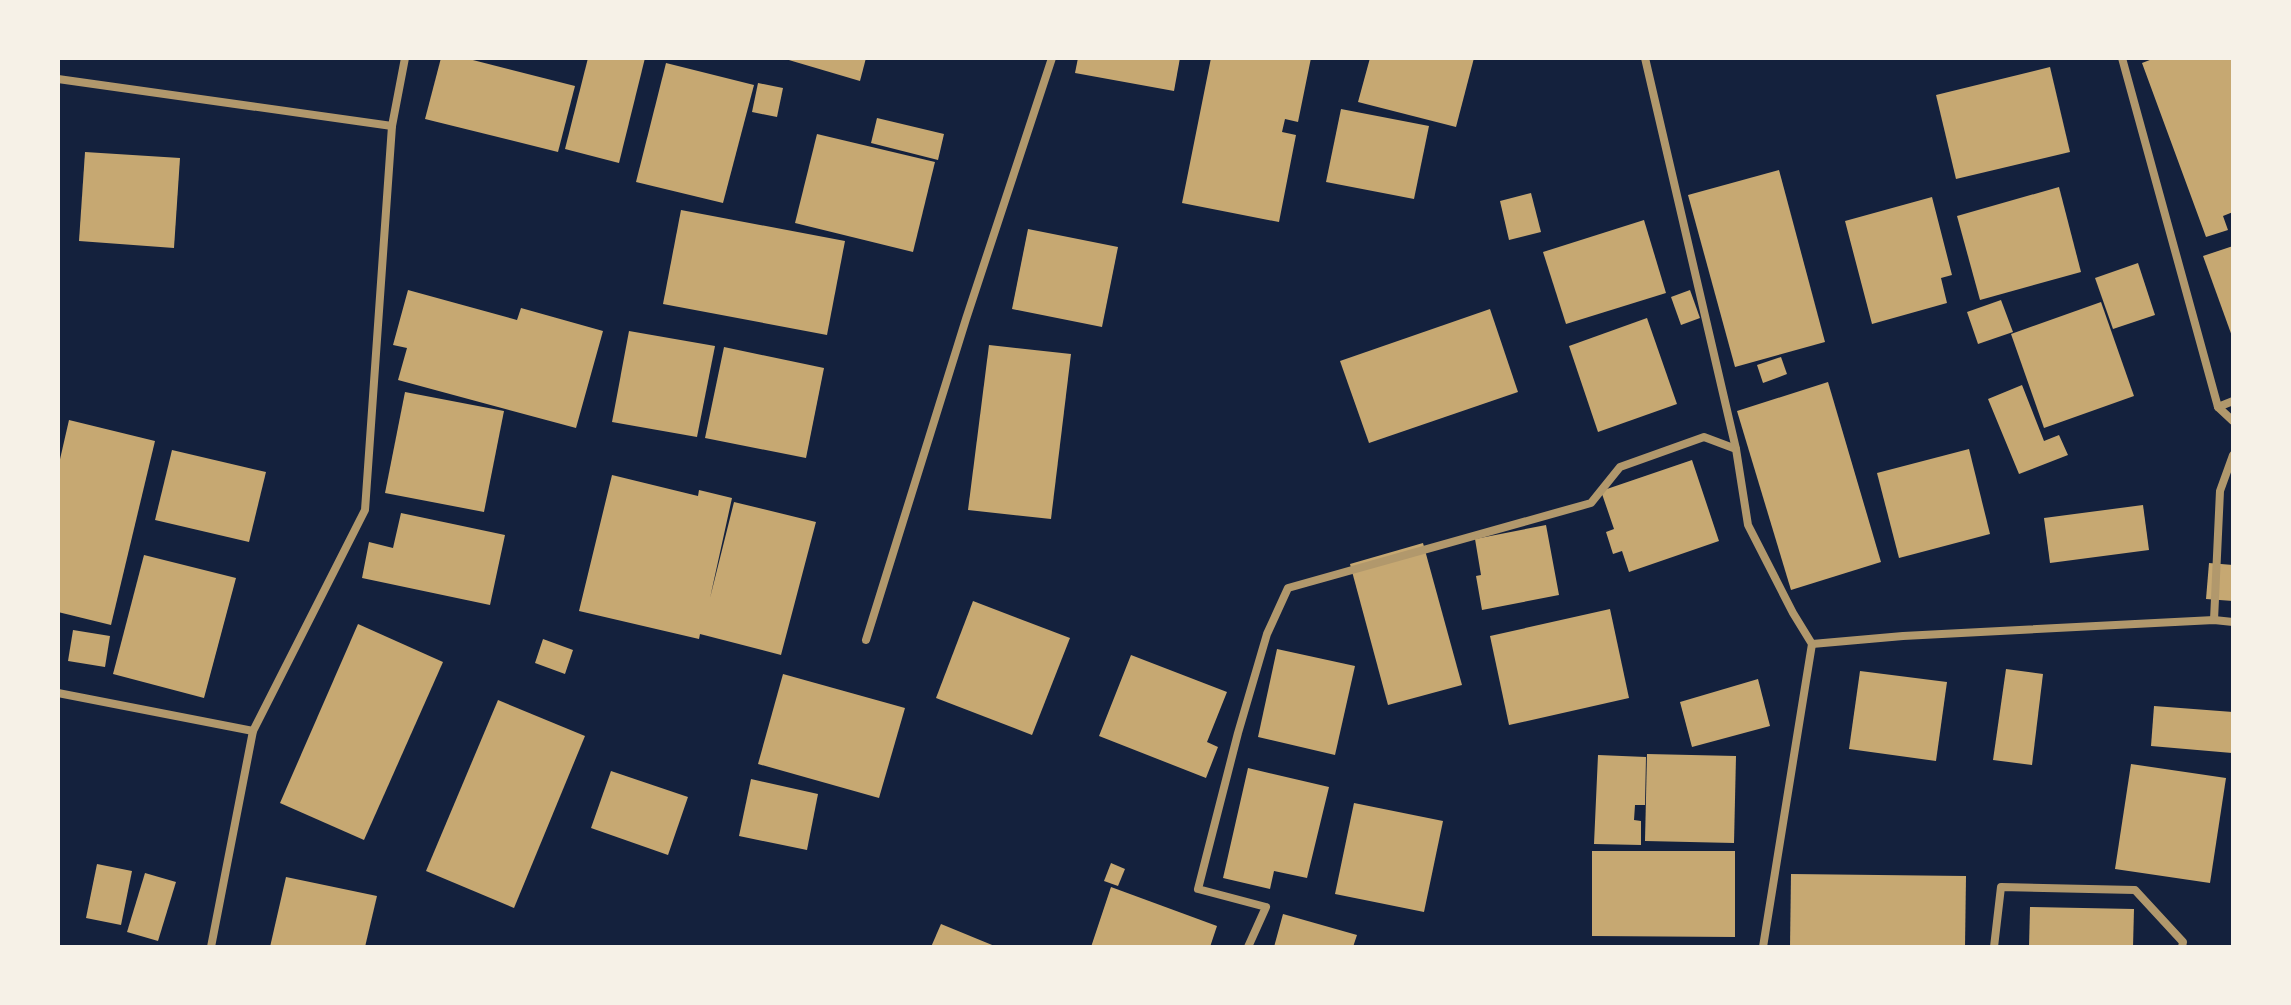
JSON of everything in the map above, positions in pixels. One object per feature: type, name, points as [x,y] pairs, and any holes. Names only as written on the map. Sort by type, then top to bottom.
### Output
[{"type":"street","points":[[211,947],[253,731],[365,510],[392,126],[405,58]]},
{"type":"street","points":[[866,640],[966,319],[1052,58]]},
{"type":"street","points":[[1645,58],[1736,449],[1748,525],[1812,644],[1763,947]]},
{"type":"street","points":[[2122,58],[2218,407],[2233,421]]},
{"type":"street","points":[[58,79],[392,126]]},
{"type":"street","points":[[2218,407],[2233,401]]},
{"type":"street","points":[[1248,947],[1266,907],[1198,889],[1267,634],[1288,588],[1591,503],[1620,467],[1704,437],[1736,449]]},
{"type":"street","points":[[2214,620],[2220,491],[2233,455]]},
{"type":"street","points":[[1812,644],[1903,636],[2214,620],[2233,622]]},
{"type":"street","points":[[58,693],[253,731]]},
{"type":"street","points":[[1994,947],[2001,887],[2135,890],[2183,942],[2182,947]]},
{"type":"building","points":[[441,58],[465,58],[575,86],[558,152],[425,119]]},
{"type":"building","points":[[588,58],[645,58],[619,163],[565,149]]},
{"type":"building","points":[[782,58],[866,58],[860,81]]},
{"type":"building","points":[[1078,58],[1180,58],[1174,91],[1075,73]]},
{"type":"building","points":[[1211,58],[1311,58],[1298,122],[1285,119],[1282,132],[1296,135],[1279,222],[1182,203]]},
{"type":"building","points":[[1370,58],[1474,58],[1456,127],[1358,102]]},
{"type":"building","points":[[2155,58],[2233,58],[2233,212],[2223,216],[2228,230],[2206,237],[2142,63]]},
{"type":"building","points":[[666,63],[754,85],[723,203],[636,182]]},
{"type":"building","points":[[2050,67],[2070,152],[1956,179],[1936,95]]},
{"type":"building","points":[[758,83],[783,88],[777,117],[752,112]]},
{"type":"building","points":[[1341,109],[1429,126],[1414,199],[1326,182]]},
{"type":"building","points":[[877,118],[944,134],[938,160],[871,143]]},
{"type":"building","points":[[817,134],[935,162],[913,252],[795,223]]},
{"type":"building","points":[[85,152],[180,158],[174,248],[79,241]]},
{"type":"building","points":[[1779,170],[1825,342],[1735,367],[1688,195]]},
{"type":"building","points":[[2059,187],[2081,272],[1980,300],[1957,216]]},
{"type":"building","points":[[1531,193],[1541,232],[1509,240],[1500,201]]},
{"type":"building","points":[[1932,197],[1952,275],[1941,278],[1947,303],[1872,324],[1845,221]]},
{"type":"building","points":[[681,210],[845,241],[827,335],[663,304]]},
{"type":"building","points":[[1644,220],[1666,293],[1566,324],[1543,252]]},
{"type":"building","points":[[1028,229],[1118,247],[1102,327],[1012,309]]},
{"type":"building","points":[[2233,246],[2233,339],[2203,256]]},
{"type":"building","points":[[2138,263],[2155,315],[2113,329],[2095,278]]},
{"type":"building","points":[[408,290],[517,320],[521,308],[603,331],[576,428],[398,380],[407,348],[393,345]]},
{"type":"building","points":[[1690,290],[1700,318],[1681,325],[1671,297]]},
{"type":"building","points":[[2001,300],[2013,332],[1978,344],[1967,312]]},
{"type":"building","points":[[2101,302],[2134,396],[2044,428],[2011,334]]},
{"type":"building","points":[[1490,309],[1518,392],[1369,443],[1340,361]]},
{"type":"building","points":[[1647,318],[1677,404],[1598,432],[1569,346]]},
{"type":"building","points":[[629,331],[715,346],[697,437],[612,422]]},
{"type":"building","points":[[989,345],[1071,354],[1051,519],[968,510]]},
{"type":"building","points":[[724,347],[824,368],[806,458],[705,438]]},
{"type":"building","points":[[1781,357],[1787,374],[1763,383],[1757,365]]},
{"type":"building","points":[[1828,382],[1881,562],[1791,590],[1737,411]]},
{"type":"building","points":[[2022,385],[2044,441],[2059,435],[2068,455],[2019,474],[1988,399]]},
{"type":"building","points":[[405,392],[504,411],[484,512],[385,493]]},
{"type":"building","points":[[69,420],[155,441],[111,625],[58,612],[58,468]]},
{"type":"building","points":[[1969,449],[1990,534],[1899,558],[1877,473]]},
{"type":"building","points":[[172,450],[266,472],[249,542],[155,520]]},
{"type":"building","points":[[1692,460],[1719,541],[1629,572],[1622,551],[1613,554],[1606,532],[1614,529],[1601,491]]},
{"type":"building","points":[[612,475],[698,496],[699,490],[732,498],[710,598],[734,502],[816,522],[781,655],[700,634],[699,639],[579,611]]},
{"type":"building","points":[[2143,505],[2149,550],[2050,563],[2044,518]]},
{"type":"building","points":[[401,513],[505,535],[490,605],[362,578],[369,542],[393,548]]},
{"type":"building","points":[[1546,525],[1559,595],[1482,610],[1476,576],[1481,575],[1475,539]]},
{"type":"building","points":[[1423,543],[1462,685],[1388,705],[1350,564]]},
{"type":"building","points":[[144,555],[236,578],[204,698],[113,674]]},
{"type":"building","points":[[2209,563],[2233,565],[2233,601],[2206,599]]},
{"type":"building","points":[[973,601],[1070,638],[1032,735],[936,698]]},
{"type":"building","points":[[1610,609],[1629,698],[1509,725],[1490,636]]},
{"type":"building","points":[[358,624],[443,662],[364,840],[280,803]]},
{"type":"building","points":[[73,630],[110,636],[105,667],[68,661]]},
{"type":"building","points":[[543,639],[573,650],[565,674],[535,663]]},
{"type":"building","points":[[1277,649],[1355,666],[1335,755],[1258,737]]},
{"type":"building","points":[[1131,655],[1227,692],[1207,742],[1218,747],[1206,778],[1099,736]]},
{"type":"building","points":[[2006,669],[2043,674],[2032,765],[1993,760]]},
{"type":"building","points":[[1860,671],[1947,682],[1936,761],[1849,749]]},
{"type":"building","points":[[783,674],[905,708],[879,798],[758,764]]},
{"type":"building","points":[[1758,679],[1770,726],[1692,747],[1680,702]]},
{"type":"building","points":[[498,700],[585,736],[514,908],[426,871]]},
{"type":"building","points":[[2154,706],[2233,712],[2232,753],[2151,746]]},
{"type":"building","points":[[1647,754],[1736,756],[1734,843],[1645,841]]},
{"type":"building","points":[[1598,755],[1646,757],[1645,805],[1635,805],[1634,820],[1641,821],[1641,845],[1594,844]]},
{"type":"building","points":[[2131,764],[2226,778],[2210,883],[2115,869]]},
{"type":"building","points":[[1248,768],[1329,787],[1307,878],[1274,871],[1270,889],[1223,878]]},
{"type":"building","points":[[611,771],[688,797],[668,855],[591,828]]},
{"type":"building","points":[[751,779],[818,794],[807,850],[739,836]]},
{"type":"building","points":[[1354,803],[1443,821],[1424,912],[1335,894]]},
{"type":"building","points":[[1592,851],[1735,851],[1735,937],[1592,936]]},
{"type":"building","points":[[1111,863],[1125,869],[1118,886],[1104,881]]},
{"type":"building","points":[[97,864],[132,871],[121,925],[86,918]]},
{"type":"building","points":[[145,873],[176,882],[158,941],[127,932]]},
{"type":"building","points":[[1791,874],[1966,876],[1965,947],[1790,947]]},
{"type":"building","points":[[286,877],[377,896],[365,947],[270,947]]},
{"type":"building","points":[[1111,887],[1217,926],[1210,947],[1091,947]]},
{"type":"building","points":[[2030,907],[2134,909],[2133,947],[2029,947]]},
{"type":"building","points":[[1283,914],[1357,935],[1353,947],[1274,947]]},
{"type":"building","points":[[941,924],[997,947],[931,947]]}]
